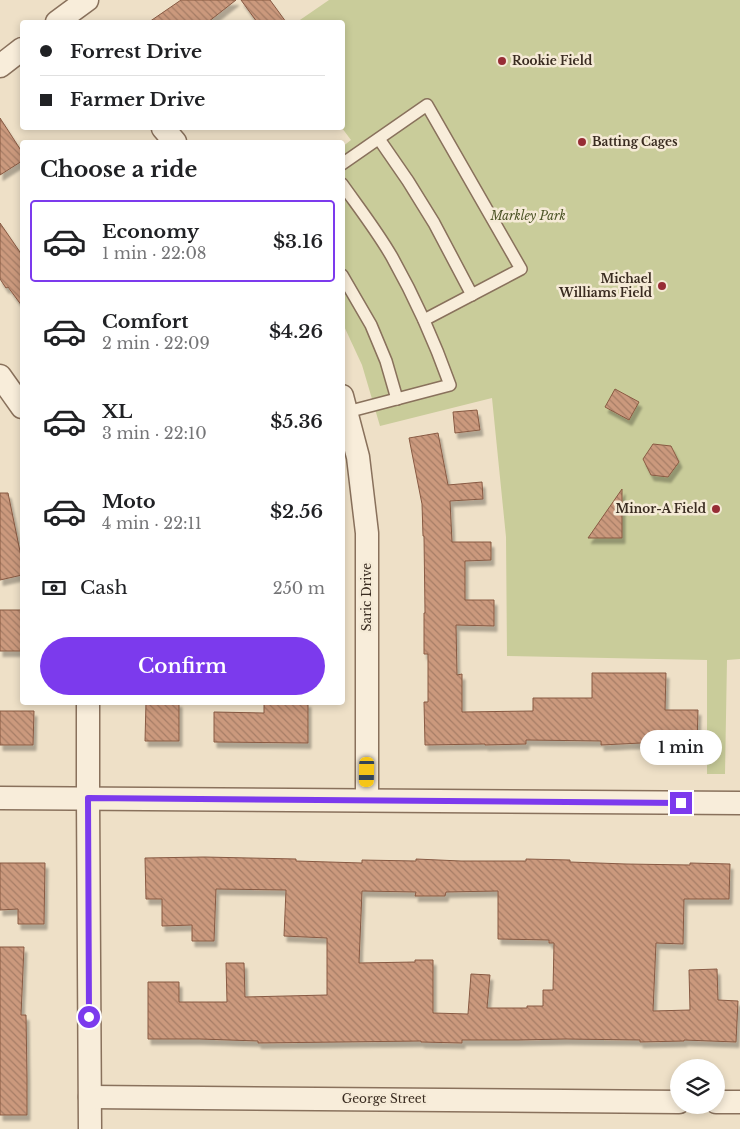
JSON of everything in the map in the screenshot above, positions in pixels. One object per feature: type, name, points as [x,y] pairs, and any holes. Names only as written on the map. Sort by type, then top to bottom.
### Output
[{"type":"street","points":[[0,66],[20,51]]},
{"type":"street","points":[[165,130],[173,140]]},
{"type":"street","points":[[0,376],[12,403]]},
{"type":"street","name":"Saric Drive","points":[[345,404],[358,458],[367,533],[366,800]]},
{"type":"street","points":[[88,705],[90,1129]]},
{"type":"street","points":[[0,798],[740,803]]},
{"type":"street","name":"George Street","points":[[90,1097],[670,1102]]},
{"type":"street","points":[[725,1102],[740,1102]]},
{"type":"lane","points":[[345,162],[427,105],[521,269],[424,320]]},
{"type":"lane","points":[[379,139],[434,223],[472,295]]},
{"type":"lane","points":[[345,188],[371,223],[391,256],[424,320],[450,385],[397,399],[345,404]]},
{"type":"lane","points":[[345,280],[371,325],[386,361],[397,399]]},
{"type":"green space","name":"Markley Park","points":[[329,0],[740,0],[740,659],[727,660],[725,774],[707,774],[707,660],[507,656],[506,537],[492,398],[380,426],[362,365],[345,328],[345,145],[351,140],[344,130],[345,20],[300,20]]},
{"type":"building","points":[[181,0],[236,0],[211,20],[152,20]]},
{"type":"building","points":[[241,0],[270,0],[285,20],[256,20]]},
{"type":"building","points":[[0,118],[20,149],[20,162],[0,175]]},
{"type":"building","points":[[0,223],[20,252],[20,303],[0,279]]},
{"type":"building","points":[[615,389],[639,402],[629,420],[605,407]]},
{"type":"building","points":[[477,410],[480,430],[455,433],[453,412]]},
{"type":"building","points":[[438,433],[448,485],[482,482],[483,499],[450,501],[452,542],[491,542],[491,560],[465,561],[465,600],[494,600],[494,626],[456,625],[457,675],[462,674],[462,712],[533,711],[533,698],[592,698],[592,673],[666,673],[665,710],[698,710],[697,744],[641,743],[601,745],[601,741],[526,740],[526,744],[425,745],[424,702],[428,702],[428,654],[424,654],[424,536],[422,504],[409,438]]},
{"type":"building","points":[[653,444],[671,446],[679,462],[668,477],[651,475],[643,459]]},
{"type":"building","points":[[622,489],[622,538],[588,538]]},
{"type":"building","points":[[0,493],[8,493],[20,551],[20,575],[0,580]]},
{"type":"building","points":[[0,610],[20,610],[20,651],[0,651]]},
{"type":"building","points":[[146,705],[179,705],[179,741],[145,741]]},
{"type":"building","points":[[264,705],[308,705],[308,743],[214,742],[214,712],[264,713]]},
{"type":"building","points":[[0,711],[34,711],[33,745],[0,745]]},
{"type":"building","points":[[145,858],[296,859],[296,861],[362,863],[362,860],[526,861],[526,859],[626,864],[730,864],[729,899],[684,899],[683,944],[656,943],[653,1011],[690,1010],[689,970],[717,969],[718,1000],[738,1001],[736,1042],[684,1040],[640,1042],[640,1040],[565,1039],[462,1040],[462,1043],[421,1041],[258,1043],[258,1041],[148,1039],[148,982],[179,982],[179,1002],[227,1002],[226,963],[244,963],[245,997],[327,995],[327,938],[284,936],[286,890],[216,889],[214,941],[192,941],[192,925],[162,926],[162,899],[146,899]],"holes":[[[362,891],[416,892],[415,896],[445,896],[446,892],[498,891],[498,939],[549,940],[549,943],[554,943],[553,990],[543,990],[543,1006],[487,1008],[490,975],[471,974],[468,1014],[433,1013],[433,960],[359,963]]]},
{"type":"building","points":[[0,863],[45,863],[44,924],[18,924],[18,909],[0,910]]},
{"type":"building","points":[[0,947],[24,947],[21,1015],[26,1015],[27,1115],[0,1115]]},
{"type":"place","name":"Rookie Field","points":[[502,61]]},
{"type":"place","name":"Batting Cages","points":[[582,142]]},
{"type":"place","name":"Michael Williams Field","points":[[662,286]]},
{"type":"place","name":"Minor-A Field","points":[[716,509]]},
{"type":"route","points":[[89,1017],[88,798],[681,803]]}]
